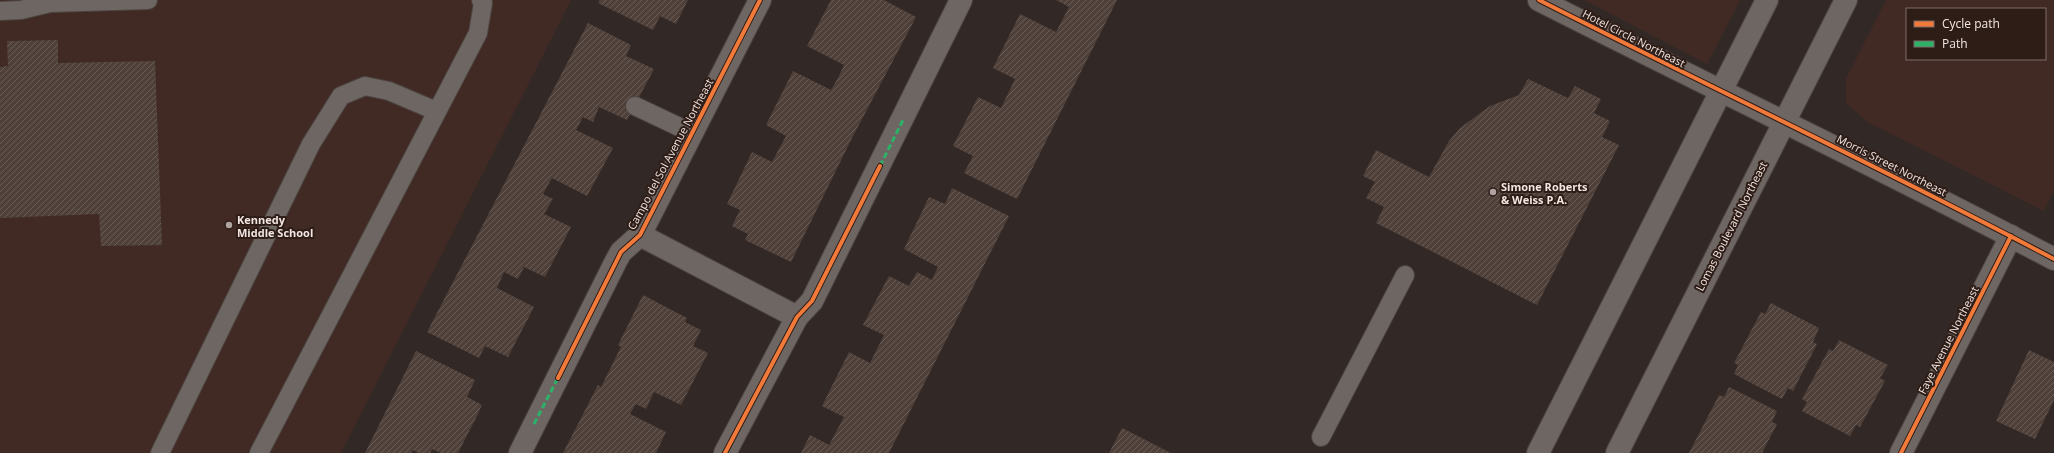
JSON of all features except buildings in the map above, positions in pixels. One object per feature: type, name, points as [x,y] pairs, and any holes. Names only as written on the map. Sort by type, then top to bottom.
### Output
[{"type":"street","name":"Campo del Sol Avenue Northeast","points":[[520,453],[621,252],[640,235],[760,0]]},
{"type":"street","points":[[725,453],[797,317],[812,301],[903,120],[961,0]]},
{"type":"street","name":"Hotel Circle Northeast","points":[[1539,0],[1720,92]]},
{"type":"street","points":[[1538,453],[1767,0]]},
{"type":"street","name":"Lomas Boulevard Northeast","points":[[1617,453],[1846,0]]},
{"type":"street","name":"Morris Street Northeast","points":[[1720,92],[1784,121],[2054,259]]},
{"type":"street","points":[[640,235],[797,317]]},
{"type":"street","name":"Faye Avenue Northeast","points":[[1901,453],[2011,236]]},
{"type":"lane","points":[[6,7],[50,3],[148,0]]},
{"type":"lane","points":[[259,453],[478,33],[483,3],[481,0]]},
{"type":"lane","points":[[160,453],[311,144],[341,96],[365,86],[389,91],[436,111]]},
{"type":"lane","points":[[635,106],[692,133]]},
{"type":"lane","points":[[1321,437],[1405,275]]},
{"type":"shaded area","name":"Kennedy Middle School","points":[[0,0],[571,0],[341,453],[0,453]]},
{"type":"shaded area","points":[[1584,0],[1740,0],[1707,64]]},
{"type":"shaded area","points":[[1886,0],[2054,0],[2054,190],[2044,211],[1869,123],[1846,103],[1846,79]]},
{"type":"marked path","points":[[880,166],[903,120]]},
{"type":"marked path","points":[[534,424],[558,378]]},
{"type":"cycle path","points":[[558,378],[621,252],[640,235],[760,0]]},
{"type":"cycle path","points":[[1539,0],[1926,193],[2054,259]]},
{"type":"cycle path","points":[[725,453],[797,317],[812,301],[880,166]]},
{"type":"cycle path","points":[[1901,453],[2011,236]]},
{"type":"place","name":"Simone Roberts & Weiss P.A.","points":[[1493,192]]},
{"type":"place","name":"Kennedy Middle School","points":[[229,225]]}]
